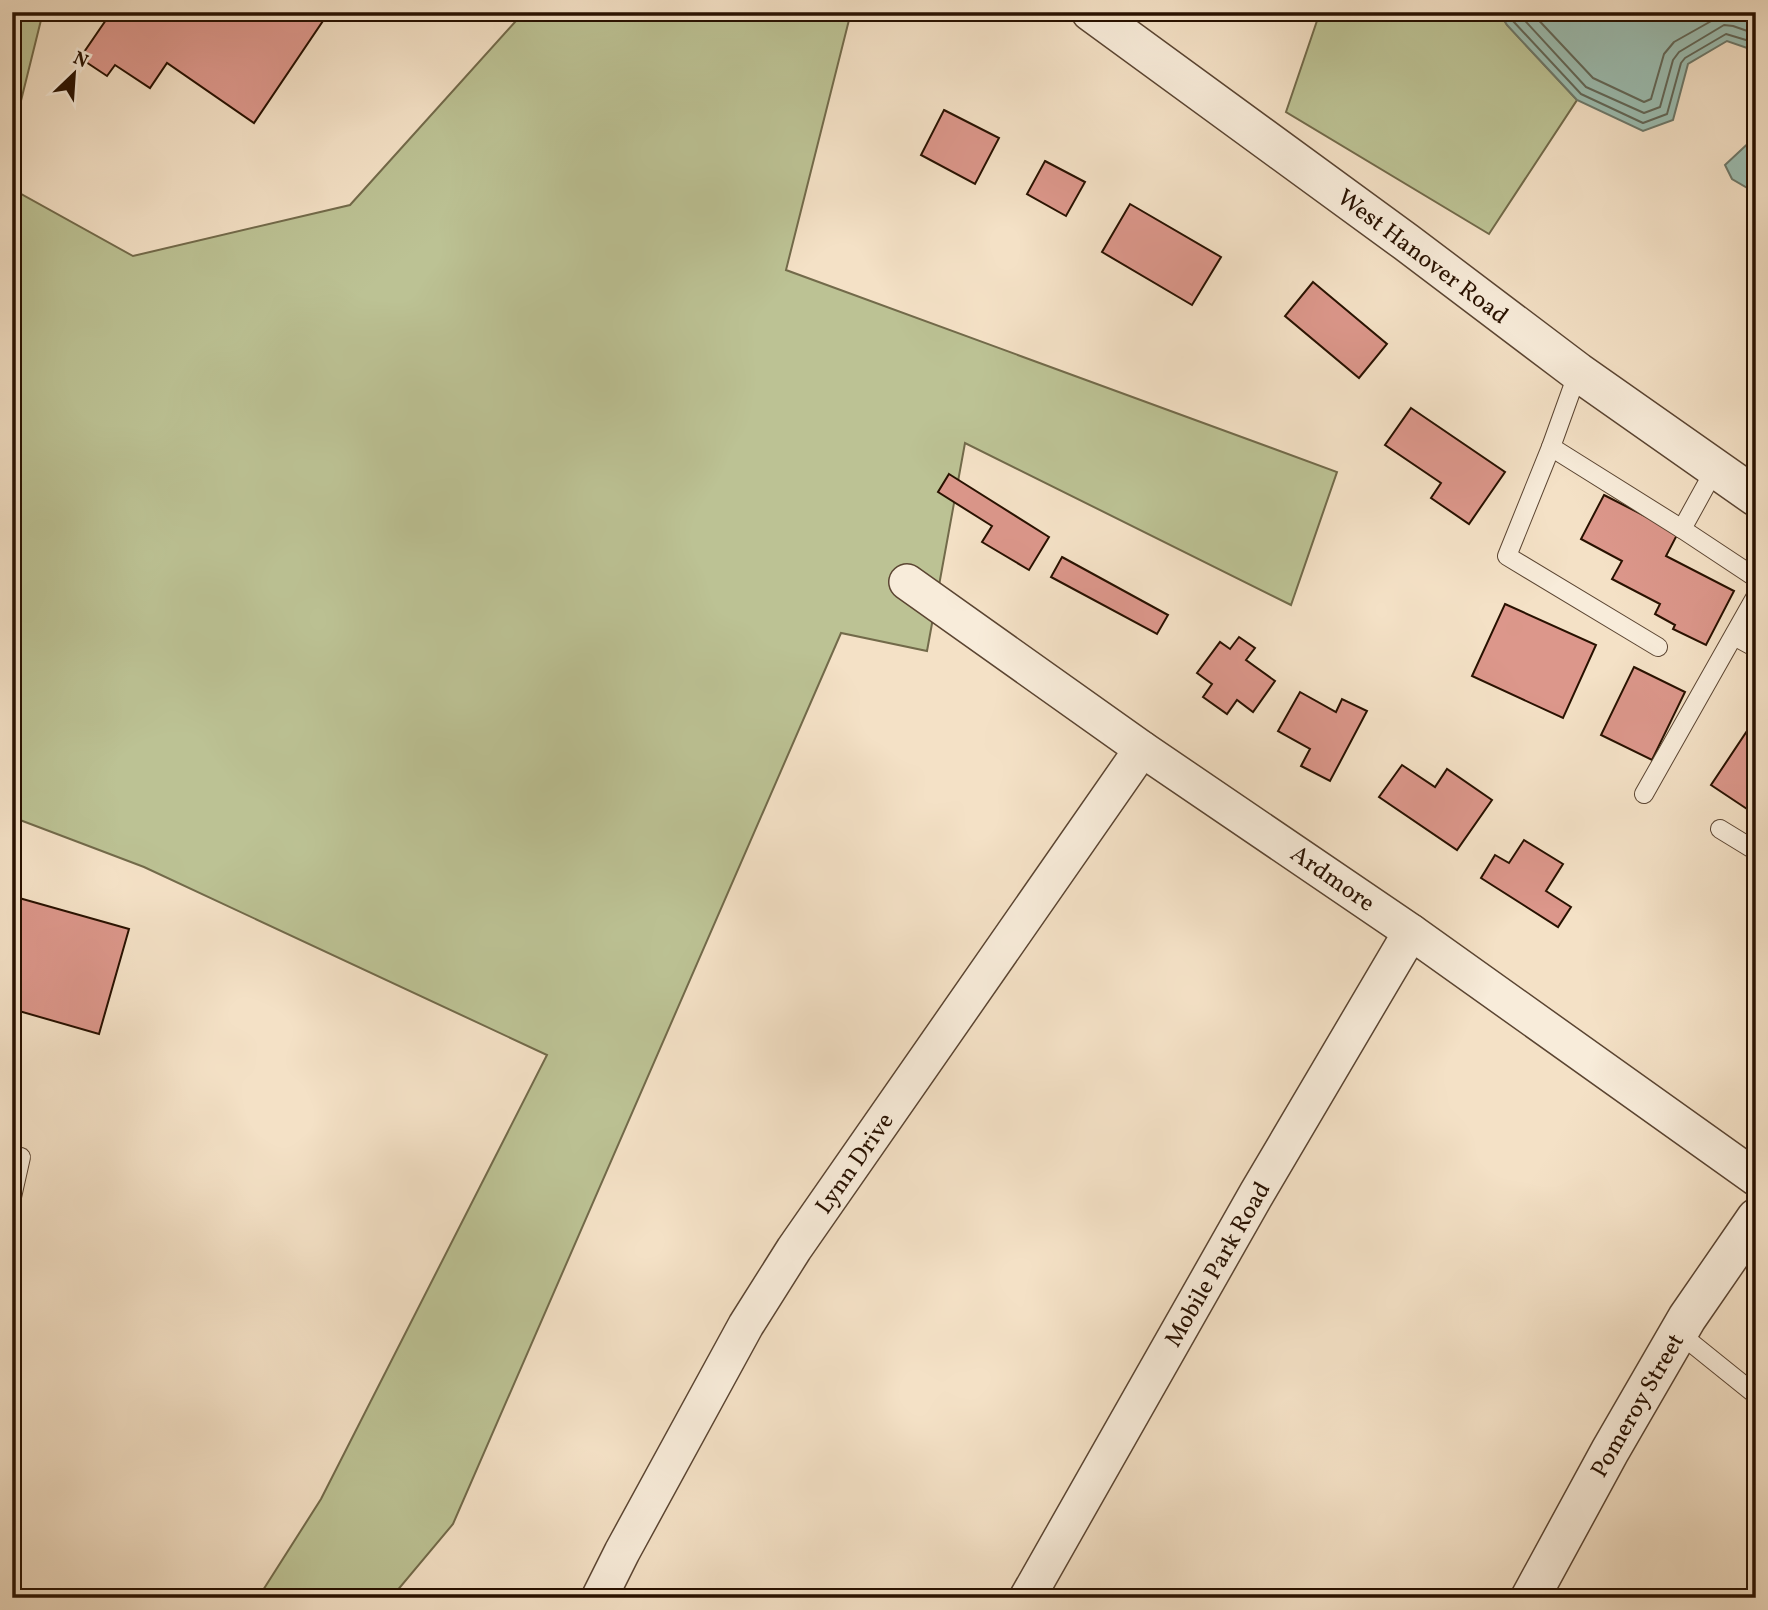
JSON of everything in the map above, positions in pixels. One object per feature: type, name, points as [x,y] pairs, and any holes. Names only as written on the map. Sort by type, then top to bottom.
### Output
[{"type":"street","name":"West Hanover Road","points":[[1091,12],[1406,242],[1578,372],[1756,497]]},
{"type":"street","name":"Ardmore","points":[[907,582],[1142,749],[1411,932],[1756,1178]]},
{"type":"street","name":"Lynn Drive","points":[[599,1598],[746,1325],[794,1249],[1142,749]]},
{"type":"street","name":"Mobile Park Road","points":[[1027,1598],[1256,1193],[1411,932]]},
{"type":"street","name":"Pomeroy Street","points":[[1530,1598],[1678,1333],[1756,1218]]},
{"type":"lane","points":[[1578,372],[1507,556],[1658,647]]},
{"type":"lane","points":[[1551,447],[1756,578]]},
{"type":"lane","points":[[1682,529],[1715,469]]},
{"type":"lane","points":[[1644,794],[1756,596]]},
{"type":"lane","points":[[1734,636],[1756,648]]},
{"type":"lane","points":[[1720,829],[1756,851]]},
{"type":"lane","points":[[12,1197],[21,1157]]},
{"type":"lane","points":[[1678,1333],[1756,1395]]},
{"type":"green space","points":[[12,12],[43,12],[12,137]]},
{"type":"green space","points":[[524,12],[851,12],[786,270],[1337,472],[1291,605],[965,443],[927,651],[841,633],[453,1524],[391,1598],[258,1598],[321,1499],[547,1055],[144,867],[12,817],[12,189],[133,256],[350,205]]},
{"type":"green space","points":[[1320,12],[1499,12],[1507,25],[1577,100],[1489,234],[1286,112]]},
{"type":"water","points":[[1499,12],[1756,12],[1756,51],[1727,41],[1688,64],[1673,120],[1643,131],[1577,100],[1507,25]]},
{"type":"water","points":[[1756,136],[1756,193],[1732,179],[1725,165]]},
{"type":"building","points":[[101,12],[329,12],[254,123],[167,63],[150,88],[115,65],[107,76],[80,58],[108,17]]},
{"type":"building","points":[[944,110],[999,138],[975,184],[921,155]]},
{"type":"building","points":[[1045,161],[1085,182],[1066,216],[1027,194]]},
{"type":"building","points":[[1130,204],[1221,257],[1192,305],[1102,252]]},
{"type":"building","points":[[1313,282],[1387,344],[1359,378],[1285,316]]},
{"type":"building","points":[[1411,408],[1505,472],[1469,524],[1431,498],[1441,483],[1385,445]]},
{"type":"building","points":[[949,474],[1049,537],[1029,570],[982,542],[992,526],[938,492]]},
{"type":"building","points":[[1604,495],[1678,533],[1666,556],[1734,591],[1706,645],[1673,629],[1675,625],[1655,614],[1660,604],[1612,579],[1622,561],[1581,539]]},
{"type":"building","points":[[1062,557],[1168,615],[1157,634],[1051,577]]},
{"type":"building","points":[[1505,604],[1596,645],[1563,718],[1472,676]]},
{"type":"building","points":[[1239,637],[1255,648],[1246,660],[1275,681],[1253,712],[1237,700],[1227,714],[1203,697],[1212,684],[1197,673],[1220,642],[1230,649]]},
{"type":"building","points":[[1634,667],[1685,692],[1652,760],[1601,735]]},
{"type":"building","points":[[1300,692],[1336,712],[1342,699],[1367,711],[1330,781],[1301,766],[1310,749],[1278,731]]},
{"type":"building","points":[[1747,731],[1756,737],[1756,815],[1711,785]]},
{"type":"building","points":[[1402,765],[1435,787],[1447,769],[1492,800],[1457,850],[1379,797]]},
{"type":"building","points":[[1524,840],[1563,864],[1546,891],[1571,907],[1558,927],[1481,878],[1495,855],[1509,863]]},
{"type":"building","points":[[12,896],[129,929],[99,1034],[12,1009]]}]
